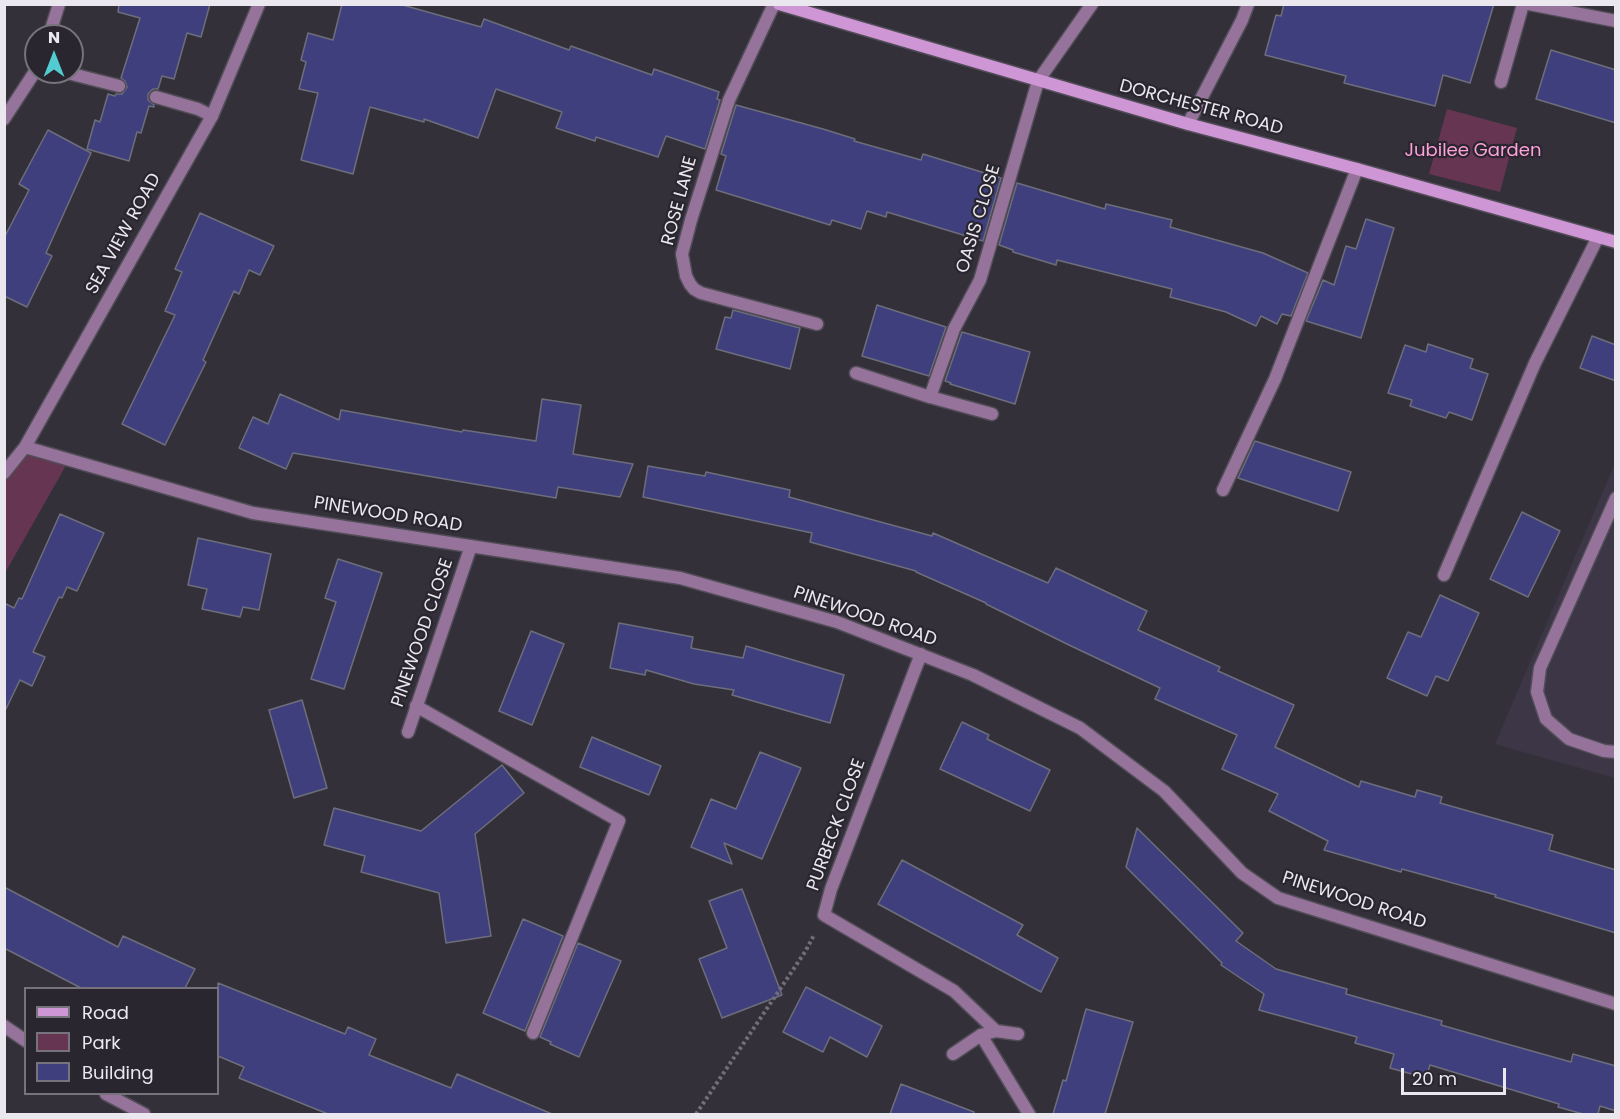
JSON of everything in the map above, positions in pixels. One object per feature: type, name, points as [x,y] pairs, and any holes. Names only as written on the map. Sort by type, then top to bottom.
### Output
[{"type":"main road","name":"DORCHESTER ROAD","points":[[779,4],[1188,124],[1616,242]]},
{"type":"street","points":[[52,24],[59,4]]},
{"type":"street","name":"SEA VIEW ROAD","points":[[4,473],[25,447],[212,116],[259,4]]},
{"type":"street","name":"ROSE LANE","points":[[774,4],[729,100],[682,254],[686,276],[694,289],[817,324]]},
{"type":"street","name":"OASIS CLOSE","points":[[930,397],[954,329],[980,280],[1038,81],[1092,4]]},
{"type":"street","points":[[1188,124],[1248,4]]},
{"type":"street","points":[[1501,82],[1522,4]]},
{"type":"street","points":[[1529,4],[1616,21]]},
{"type":"street","points":[[84,77],[119,86]]},
{"type":"street","points":[[4,119],[27,84]]},
{"type":"street","points":[[156,97],[198,109],[212,116]]},
{"type":"street","points":[[1223,490],[1275,379],[1357,169]]},
{"type":"street","points":[[1444,575],[1535,363],[1598,237]]},
{"type":"street","points":[[856,373],[992,414]]},
{"type":"street","name":"PINEWOOD ROAD","points":[[25,447],[253,513],[680,578],[837,622],[973,675],[1080,728],[1164,791],[1242,873],[1278,898],[1616,1004]]},
{"type":"street","points":[[1616,498],[1540,668],[1537,692],[1546,719],[1569,739],[1604,751],[1616,752]]},
{"type":"street","name":"PINEWOOD CLOSE","points":[[408,732],[471,546]]},
{"type":"street","name":"PURBECK CLOSE","points":[[921,654],[831,889],[824,915],[954,991],[996,1031]]},
{"type":"street","points":[[416,706],[619,821],[533,1033]]},
{"type":"street","points":[[4,1026],[24,1040]]},
{"type":"street","points":[[953,1054],[981,1035],[996,1031],[1018,1034]]},
{"type":"street","points":[[981,1035],[1029,1114]]},
{"type":"street","points":[[108,1095],[144,1114]]},
{"type":"path","points":[[696,1114],[806,952],[824,915]]},
{"type":"shaded area","points":[[1615,463],[1615,778],[1495,744]]},
{"type":"green space","name":"Jubilee Garden","points":[[1447,109],[1517,128],[1500,192],[1429,174]]},
{"type":"green space","points":[[25,447],[69,460],[5,573],[5,473]]},
{"type":"building","points":[[119,4],[210,4],[201,37],[187,33],[174,79],[162,76],[158,89],[153,89],[148,94],[148,100],[154,107],[149,106],[141,133],[137,132],[129,161],[87,149],[95,120],[100,122],[108,94],[115,96],[122,94],[127,87],[121,78],[140,18],[118,12]]},
{"type":"building","points":[[342,4],[399,4],[481,27],[484,19],[569,50],[571,46],[652,75],[654,69],[719,92],[717,99],[720,100],[705,149],[666,136],[658,157],[596,137],[595,141],[556,128],[562,112],[496,89],[478,138],[424,119],[424,122],[370,107],[353,174],[301,160],[318,93],[299,89],[306,62],[301,60],[308,33],[333,40]]},
{"type":"building","points":[[1284,4],[1494,4],[1470,83],[1443,75],[1435,106],[1344,83],[1346,76],[1265,55],[1276,15],[1281,16]]},
{"type":"building","points":[[1551,50],[1616,70],[1616,123],[1536,99]]},
{"type":"building","points":[[736,105],[921,160],[923,154],[1001,178],[983,241],[887,212],[886,217],[867,211],[861,229],[832,220],[830,225],[716,190],[726,156],[721,154]]},
{"type":"building","points":[[48,130],[91,153],[46,253],[52,256],[27,307],[4,296],[4,238],[29,190],[19,184]]},
{"type":"building","points":[[1017,183],[1105,209],[1106,204],[1172,220],[1170,227],[1263,253],[1308,273],[1291,316],[1282,314],[1277,324],[1261,316],[1256,326],[1226,312],[1170,297],[1172,289],[1057,260],[1056,265],[1013,252],[999,245]]},
{"type":"building","points":[[200,213],[274,246],[260,275],[249,270],[239,294],[234,291],[203,360],[206,362],[165,445],[122,424],[175,315],[165,311],[182,272],[175,269]]},
{"type":"building","points":[[1366,219],[1394,228],[1361,338],[1306,321],[1323,280],[1334,285],[1346,246],[1356,249]]},
{"type":"building","points":[[877,305],[946,327],[929,376],[862,356]]},
{"type":"building","points":[[733,310],[800,328],[790,369],[716,349],[725,317],[731,318]]},
{"type":"building","points":[[962,332],[1030,352],[1015,404],[945,381]]},
{"type":"building","points":[[1592,336],[1616,345],[1616,381],[1580,368]]},
{"type":"building","points":[[1428,344],[1473,359],[1470,368],[1488,374],[1472,420],[1449,412],[1446,418],[1410,406],[1412,400],[1388,393],[1405,345],[1426,352]]},
{"type":"building","points":[[280,394],[339,420],[341,410],[462,432],[463,430],[536,441],[542,399],[581,405],[573,454],[633,464],[620,497],[558,487],[556,498],[293,453],[286,469],[239,448],[253,417],[268,424]]},
{"type":"building","points":[[1255,441],[1351,472],[1338,511],[1238,478]]},
{"type":"building","points":[[648,466],[705,476],[706,472],[790,490],[789,497],[932,536],[933,533],[1048,583],[1056,568],[1147,611],[1138,630],[1220,667],[1218,671],[1294,705],[1275,747],[1359,787],[1361,781],[1415,797],[1417,790],[1442,797],[1440,803],[1553,835],[1549,850],[1616,870],[1616,933],[1495,897],[1496,895],[1324,850],[1328,841],[1269,811],[1278,794],[1222,769],[1237,735],[1155,699],[1160,688],[916,571],[810,542],[812,533],[643,497]]},
{"type":"building","points":[[1522,512],[1560,531],[1528,597],[1490,579]]},
{"type":"building","points":[[60,514],[104,533],[77,591],[67,587],[62,598],[59,597],[33,652],[45,657],[32,686],[20,680],[4,713],[4,603],[14,608],[19,598],[22,599]]},
{"type":"building","points":[[198,538],[271,554],[259,610],[243,607],[240,617],[202,609],[207,589],[188,585]]},
{"type":"building","points":[[338,559],[382,573],[344,689],[311,679],[336,602],[325,598]]},
{"type":"building","points":[[1440,595],[1479,613],[1448,681],[1436,676],[1427,696],[1387,678],[1408,632],[1421,637]]},
{"type":"building","points":[[619,623],[693,637],[691,648],[743,658],[746,646],[844,675],[830,723],[732,695],[734,690],[694,684],[646,670],[645,675],[610,668]]},
{"type":"building","points":[[531,631],[564,644],[532,725],[499,711]]},
{"type":"building","points":[[302,700],[327,788],[294,798],[269,710]]},
{"type":"building","points":[[962,722],[989,735],[987,739],[1050,770],[1030,811],[940,769]]},
{"type":"building","points":[[592,737],[661,766],[649,795],[580,767]]},
{"type":"building","points":[[760,752],[801,768],[762,859],[724,843],[732,864],[691,847],[711,799],[736,809]]},
{"type":"building","points":[[502,765],[524,793],[475,834],[491,936],[446,943],[439,893],[361,872],[365,856],[324,845],[334,808],[421,831]]},
{"type":"building","points":[[1137,828],[1243,933],[1236,941],[1276,969],[1347,989],[1346,994],[1442,1021],[1441,1025],[1507,1044],[1571,1062],[1573,1054],[1616,1066],[1616,1111],[1600,1106],[1598,1114],[1583,1114],[1558,1107],[1559,1104],[1430,1065],[1426,1078],[1390,1068],[1394,1054],[1355,1043],[1357,1037],[1259,1010],[1264,994],[1221,965],[1222,963],[1126,867]]},
{"type":"building","points":[[902,860],[1023,925],[1017,935],[1058,958],[1041,992],[878,904]]},
{"type":"building","points":[[4,887],[118,947],[123,936],[195,969],[186,987],[79,987],[4,948]]},
{"type":"building","points":[[742,889],[782,995],[722,1018],[699,959],[727,948],[709,901]]},
{"type":"building","points":[[523,919],[563,936],[525,1031],[483,1013]]},
{"type":"building","points":[[578,943],[621,961],[579,1057],[540,1037]]},
{"type":"building","points":[[218,983],[345,1034],[348,1027],[376,1039],[369,1055],[451,1088],[457,1074],[552,1114],[328,1114],[239,1078],[244,1067],[219,1056]]},
{"type":"building","points":[[806,987],[882,1026],[867,1057],[830,1037],[823,1052],[783,1032]]},
{"type":"building","points":[[1086,1009],[1133,1022],[1105,1114],[1053,1114],[1063,1080],[1066,1081]]},
{"type":"building","points":[[901,1084],[974,1112],[974,1114],[890,1114]]}]
